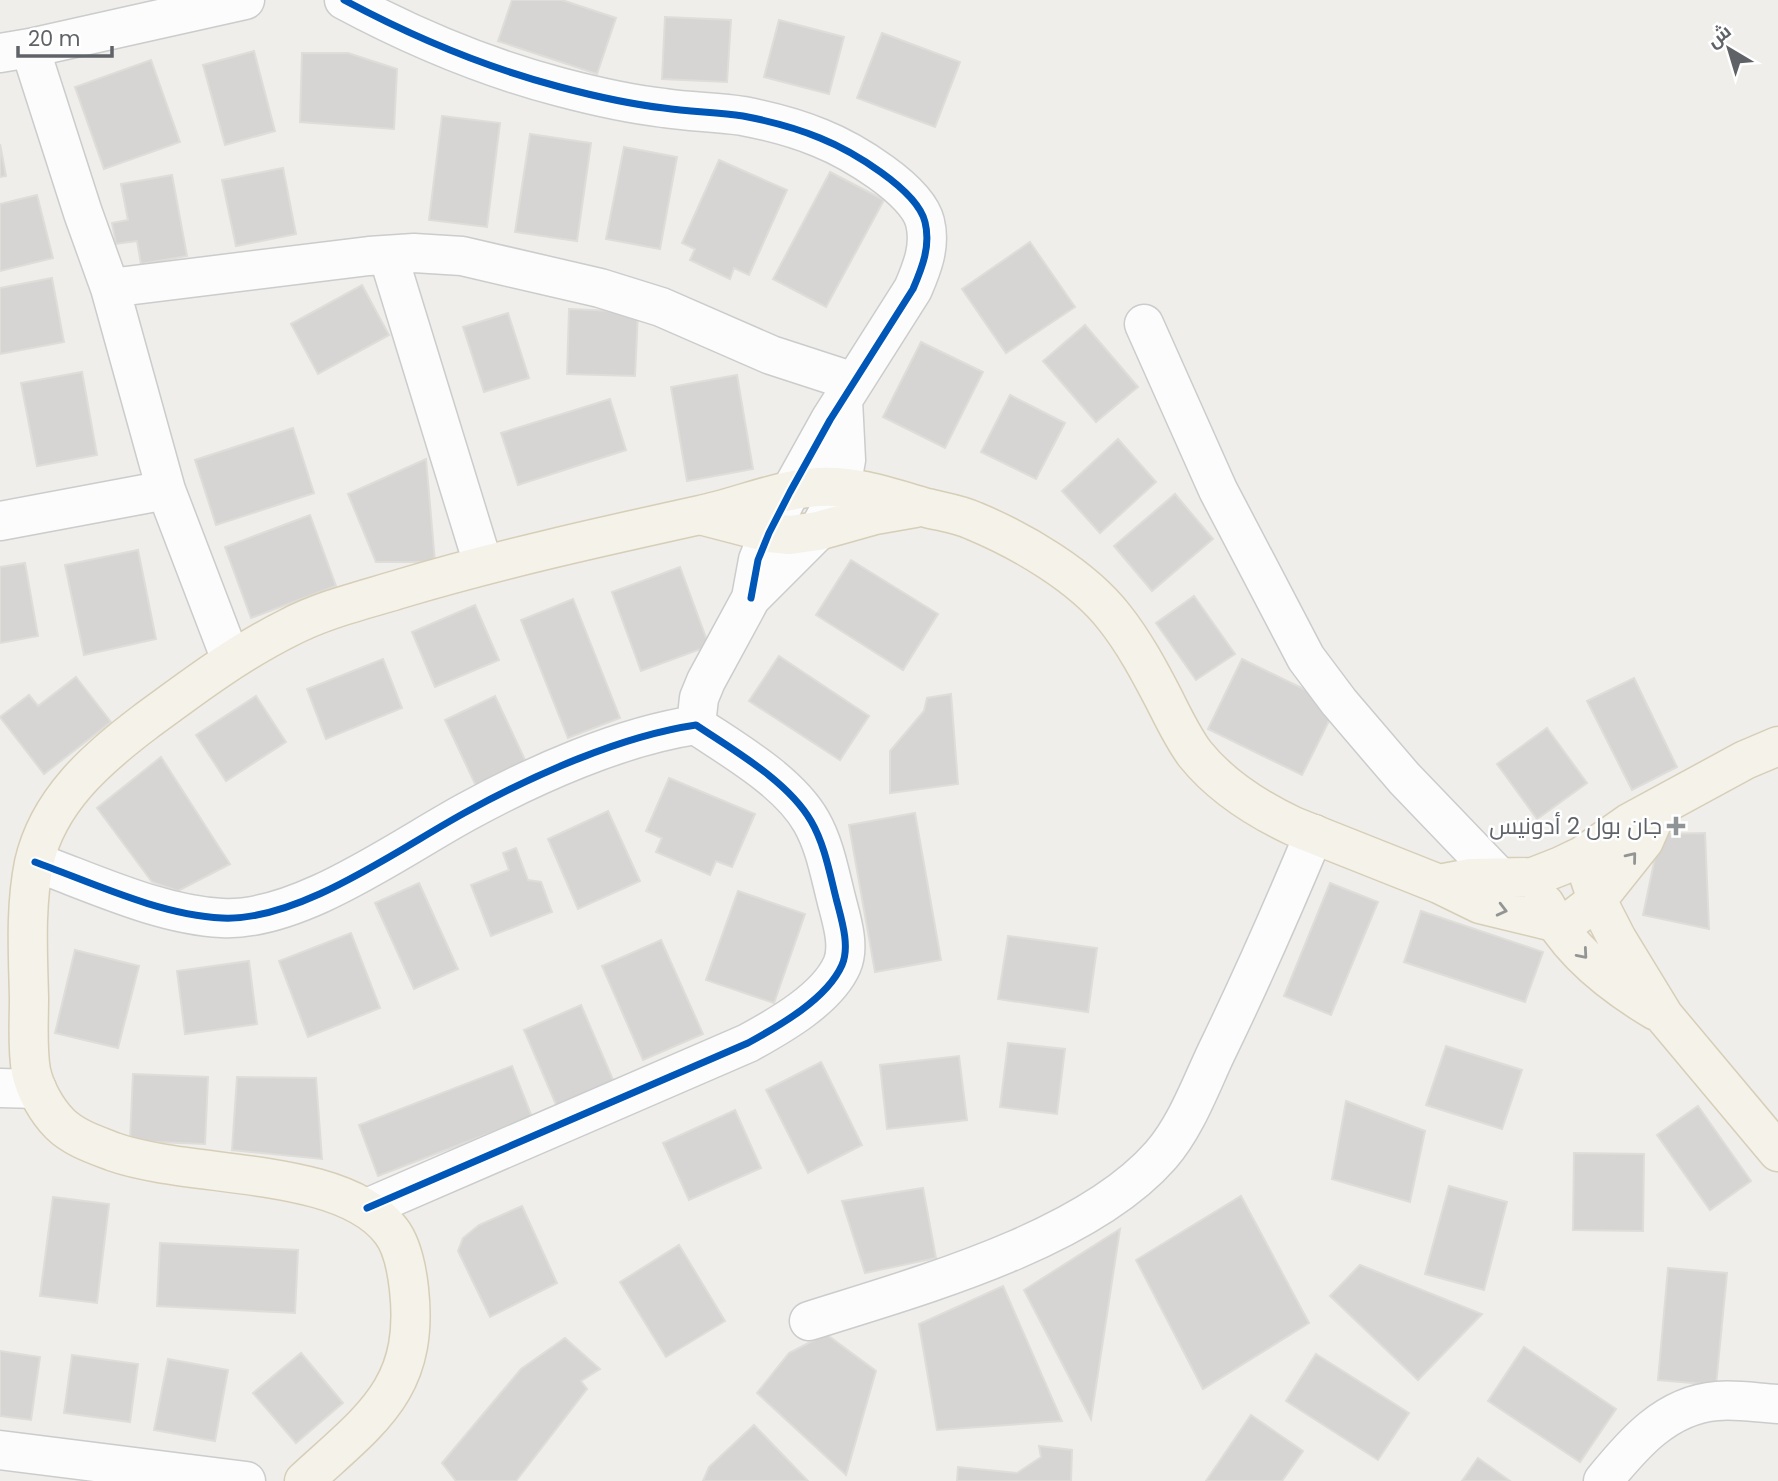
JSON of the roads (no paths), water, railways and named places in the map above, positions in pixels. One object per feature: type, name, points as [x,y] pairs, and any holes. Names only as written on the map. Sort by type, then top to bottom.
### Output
[{"type":"main road","points":[[304,1481],[369,1421],[393,1391],[405,1366],[412,1320],[408,1276],[394,1234],[367,1208],[318,1187],[142,1162],[93,1144],[64,1129],[48,1109],[31,1070],[28,940],[35,862],[49,821],[72,786],[115,745],[230,660],[290,626],[326,611],[484,564],[790,492],[816,487],[864,490],[951,513],[981,524],[1085,586],[1118,622],[1194,752],[1241,795],[1270,815],[1439,884],[1480,904],[1554,922],[1571,920],[1597,900],[1644,841],[1658,809]]},
{"type":"main road","points":[[701,515],[769,533],[790,535],[924,506]]},
{"type":"main road","points":[[1439,884],[1471,878],[1516,877],[1582,856],[1629,823],[1745,760],[1778,746]]},
{"type":"main road","points":[[1582,856],[1597,900],[1617,939],[1664,1016],[1778,1153]]},
{"type":"main road","points":[[1516,877],[1593,966],[1622,991],[1664,1016]]},
{"type":"street","points":[[230,660],[166,490],[110,288],[15,50],[245,0]]},
{"type":"street","points":[[344,0],[390,25],[462,56],[537,81],[597,97],[663,108],[743,116],[820,138],[864,161],[890,179],[909,197],[925,220],[927,244],[924,263],[913,289],[848,391],[790,492],[758,560],[751,598]]},
{"type":"street","points":[[110,288],[387,255],[414,253],[462,256],[600,288],[689,317],[848,391]]},
{"type":"street","points":[[387,255],[484,564]]},
{"type":"street","points":[[1144,324],[1218,490],[1306,658],[1339,702],[1404,778],[1516,877]]},
{"type":"street","points":[[696,725],[699,698],[751,598],[818,531],[841,488],[846,460],[848,391]]},
{"type":"street","points":[[0,521],[166,490]]},
{"type":"street","points":[[35,862],[124,894],[199,916],[225,919],[256,915],[296,905],[401,850],[468,810],[561,768],[641,737],[696,725],[765,773],[793,797],[809,818],[827,863],[840,914],[845,948],[841,968],[830,983],[778,1027],[748,1043],[367,1208]]},
{"type":"street","points":[[809,1321],[917,1287],[1029,1243],[1076,1220],[1140,1177],[1173,1138],[1188,1112],[1261,960],[1314,834]]},
{"type":"street","points":[[0,1088],[37,1089]]},
{"type":"street","points":[[1603,1481],[1652,1427],[1678,1411],[1716,1401],[1778,1404]]},
{"type":"street","points":[[0,1450],[246,1481]]},
{"type":"place","name":"جان بول 2 أدونيس","points":[[1676,826]]}]
